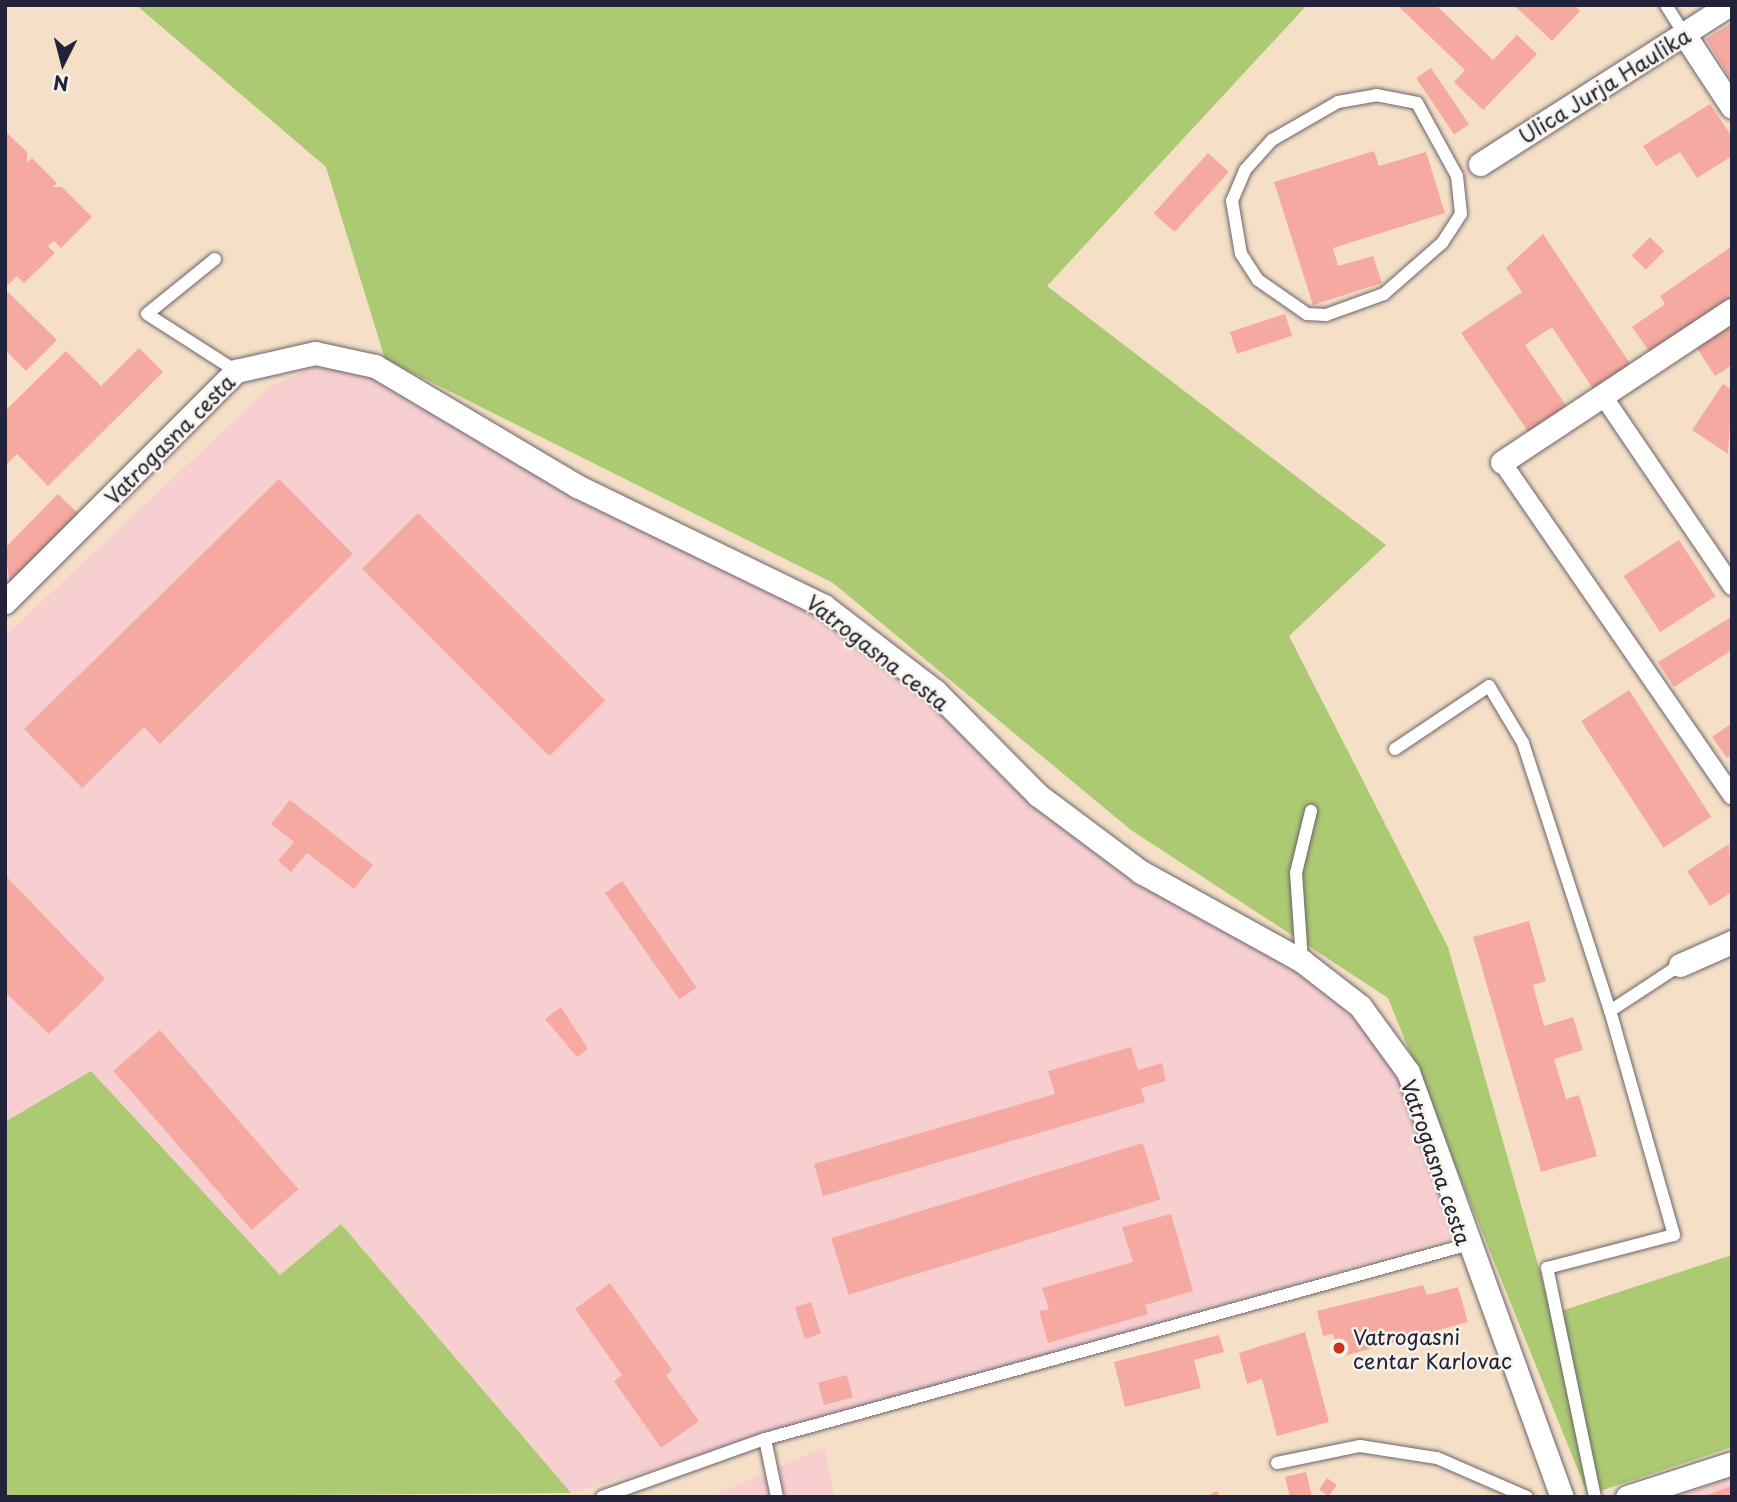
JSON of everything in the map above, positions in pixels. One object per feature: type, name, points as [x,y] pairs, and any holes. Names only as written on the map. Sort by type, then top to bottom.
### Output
[{"type":"street","name":"Ulica Jurja Haulika","points":[[1480,164],[1729,5]]},
{"type":"street","points":[[1684,34],[1732,107]]},
{"type":"street","points":[[1732,310],[1502,462],[1732,796]]},
{"type":"street","name":"Vatrogasna cesta","points":[[5,602],[236,372],[315,353],[376,366],[577,486],[824,606],[935,691],[1038,795],[1141,872],[1302,961],[1360,1006],[1408,1072],[1466,1245],[1562,1497]]},
{"type":"street","points":[[1602,396],[1732,586]]},
{"type":"street","points":[[1680,965],[1732,942]]},
{"type":"street","points":[[1628,1497],[1732,1463]]},
{"type":"lane","points":[[1666,5],[1684,34]]},
{"type":"lane","points":[[1376,95],[1417,103],[1457,176],[1461,214],[1442,243],[1372,298],[1326,315],[1307,314],[1258,281],[1241,254],[1232,201],[1245,170],[1272,140],[1338,102],[1376,95]]},
{"type":"lane","points":[[1457,176],[1480,164]]},
{"type":"lane","points":[[215,259],[147,314],[236,372]]},
{"type":"lane","points":[[1395,749],[1489,686],[1523,743],[1610,1011],[1674,1235],[1547,1268],[1595,1497]]},
{"type":"lane","points":[[1302,961],[1296,873],[1311,811]]},
{"type":"lane","points":[[1610,1011],[1680,965]]},
{"type":"lane","points":[[602,1497],[765,1439],[1466,1245]]},
{"type":"lane","points":[[765,1439],[777,1497]]},
{"type":"lane","points":[[1277,1463],[1360,1446],[1437,1458],[1527,1497]]},
{"type":"shaded area","points":[[319,365],[374,379],[571,492],[824,614],[930,697],[1040,807],[1299,966],[1354,1009],[1403,1079],[1433,1158],[1452,1238],[571,1493],[341,1224],[280,1275],[91,1071],[5,1122],[5,636],[271,386]]},
{"type":"shaded area","points":[[824,1447],[835,1497],[710,1497]]},
{"type":"shaded area","points":[[1732,1477],[1732,1497],[1677,1497]]},
{"type":"green space","points":[[136,5],[1307,5],[1047,286],[1386,545],[1289,636],[1448,947],[1552,1314],[1732,1255],[1732,1447],[1588,1495],[1388,998],[1131,830],[833,583],[385,359],[326,167]]},
{"type":"green space","points":[[91,1071],[280,1275],[341,1224],[571,1493],[5,1497],[5,1122]]},
{"type":"building","points":[[1397,5],[1436,5],[1493,60],[1517,35],[1537,54],[1483,110],[1454,82],[1465,70]]},
{"type":"building","points":[[1514,5],[1575,5],[1580,11],[1552,41]]},
{"type":"building","points":[[1732,23],[1732,81],[1706,39]]},
{"type":"building","points":[[1431,68],[1469,124],[1454,134],[1416,78]]},
{"type":"building","points":[[1710,104],[1732,137],[1732,156],[1697,178],[1680,152],[1656,166],[1643,146]]},
{"type":"building","points":[[5,131],[27,152],[27,163],[32,158],[57,183],[53,187],[62,187],[92,217],[61,248],[54,241],[48,246],[55,253],[24,283],[17,276],[5,288]]},
{"type":"building","points":[[1374,151],[1379,166],[1426,152],[1445,213],[1333,248],[1338,266],[1373,256],[1382,283],[1313,305],[1274,182]]},
{"type":"building","points":[[1208,153],[1229,172],[1175,232],[1154,213]]},
{"type":"building","points":[[1543,234],[1631,365],[1594,390],[1552,327],[1525,345],[1567,407],[1529,433],[1461,333],[1522,292],[1506,268]]},
{"type":"building","points":[[1650,237],[1664,251],[1646,270],[1632,255]]},
{"type":"building","points":[[1732,246],[1732,298],[1651,354],[1632,327],[1665,304],[1660,296]]},
{"type":"building","points":[[5,289],[57,340],[26,371],[5,350]]},
{"type":"building","points":[[1285,314],[1292,336],[1237,354],[1230,332]]},
{"type":"building","points":[[1732,318],[1732,365],[1715,376],[1693,342]]},
{"type":"building","points":[[139,348],[163,372],[48,486],[17,454],[5,466],[5,411],[66,351],[101,386]]},
{"type":"building","points":[[1723,384],[1732,390],[1728,454],[1692,430]]},
{"type":"building","points":[[279,479],[353,554],[160,744],[144,727],[82,788],[24,729]]},
{"type":"building","points":[[58,494],[81,516],[10,588],[5,548]]},
{"type":"building","points":[[418,513],[605,700],[550,756],[362,569]]},
{"type":"building","points":[[1679,540],[1715,596],[1660,632],[1624,576]]},
{"type":"building","points":[[1731,617],[1732,650],[1674,687],[1658,662]]},
{"type":"building","points":[[1629,690],[1711,817],[1663,848],[1581,721]]},
{"type":"building","points":[[1732,723],[1732,755],[1727,758],[1712,737]]},
{"type":"building","points":[[290,800],[373,865],[354,889],[307,853],[291,872],[278,861],[294,842],[271,824]]},
{"type":"building","points":[[1729,844],[1732,892],[1710,906],[1687,871]]},
{"type":"building","points":[[5,875],[105,979],[49,1034],[5,992]]},
{"type":"building","points":[[622,881],[697,987],[679,1000],[605,893]]},
{"type":"building","points":[[1529,921],[1546,981],[1533,985],[1544,1026],[1573,1017],[1583,1050],[1554,1059],[1566,1099],[1579,1095],[1597,1156],[1541,1172],[1473,937]]},
{"type":"building","points":[[561,1007],[588,1049],[577,1057],[545,1019]]},
{"type":"building","points":[[160,1030],[298,1189],[252,1230],[113,1071]]},
{"type":"building","points":[[1131,1047],[1138,1070],[1162,1063],[1166,1081],[1141,1088],[1145,1102],[823,1196],[814,1164],[1055,1094],[1048,1071]]},
{"type":"building","points":[[1143,1143],[1160,1199],[848,1295],[831,1238]]},
{"type":"building","points":[[1171,1214],[1193,1291],[1145,1305],[1148,1314],[1048,1343],[1039,1311],[1049,1309],[1042,1288],[1133,1262],[1122,1227]]},
{"type":"building","points":[[610,1283],[672,1370],[666,1375],[699,1421],[661,1448],[614,1381],[622,1375],[575,1309]]},
{"type":"building","points":[[1423,1285],[1427,1295],[1458,1287],[1468,1322],[1340,1357],[1333,1334],[1323,1336],[1317,1311]]},
{"type":"building","points":[[811,1302],[821,1333],[805,1339],[795,1307]]},
{"type":"building","points":[[1305,1332],[1329,1422],[1277,1436],[1262,1379],[1247,1384],[1239,1353]]},
{"type":"building","points":[[1219,1335],[1224,1352],[1194,1360],[1201,1388],[1125,1407],[1114,1362]]},
{"type":"building","points":[[847,1375],[853,1397],[824,1405],[818,1383]]},
{"type":"building","points":[[1306,1472],[1312,1497],[1290,1497],[1285,1477]]},
{"type":"building","points":[[1327,1478],[1337,1485],[1329,1496],[1319,1489]]},
{"type":"building","points":[[1732,1486],[1732,1497],[1704,1497],[1704,1496]]},
{"type":"building","points":[[1217,1491],[1220,1497],[1204,1497]]},
{"type":"place","name":"Vatrogasni centar Karlovac","points":[[1339,1348]]}]
